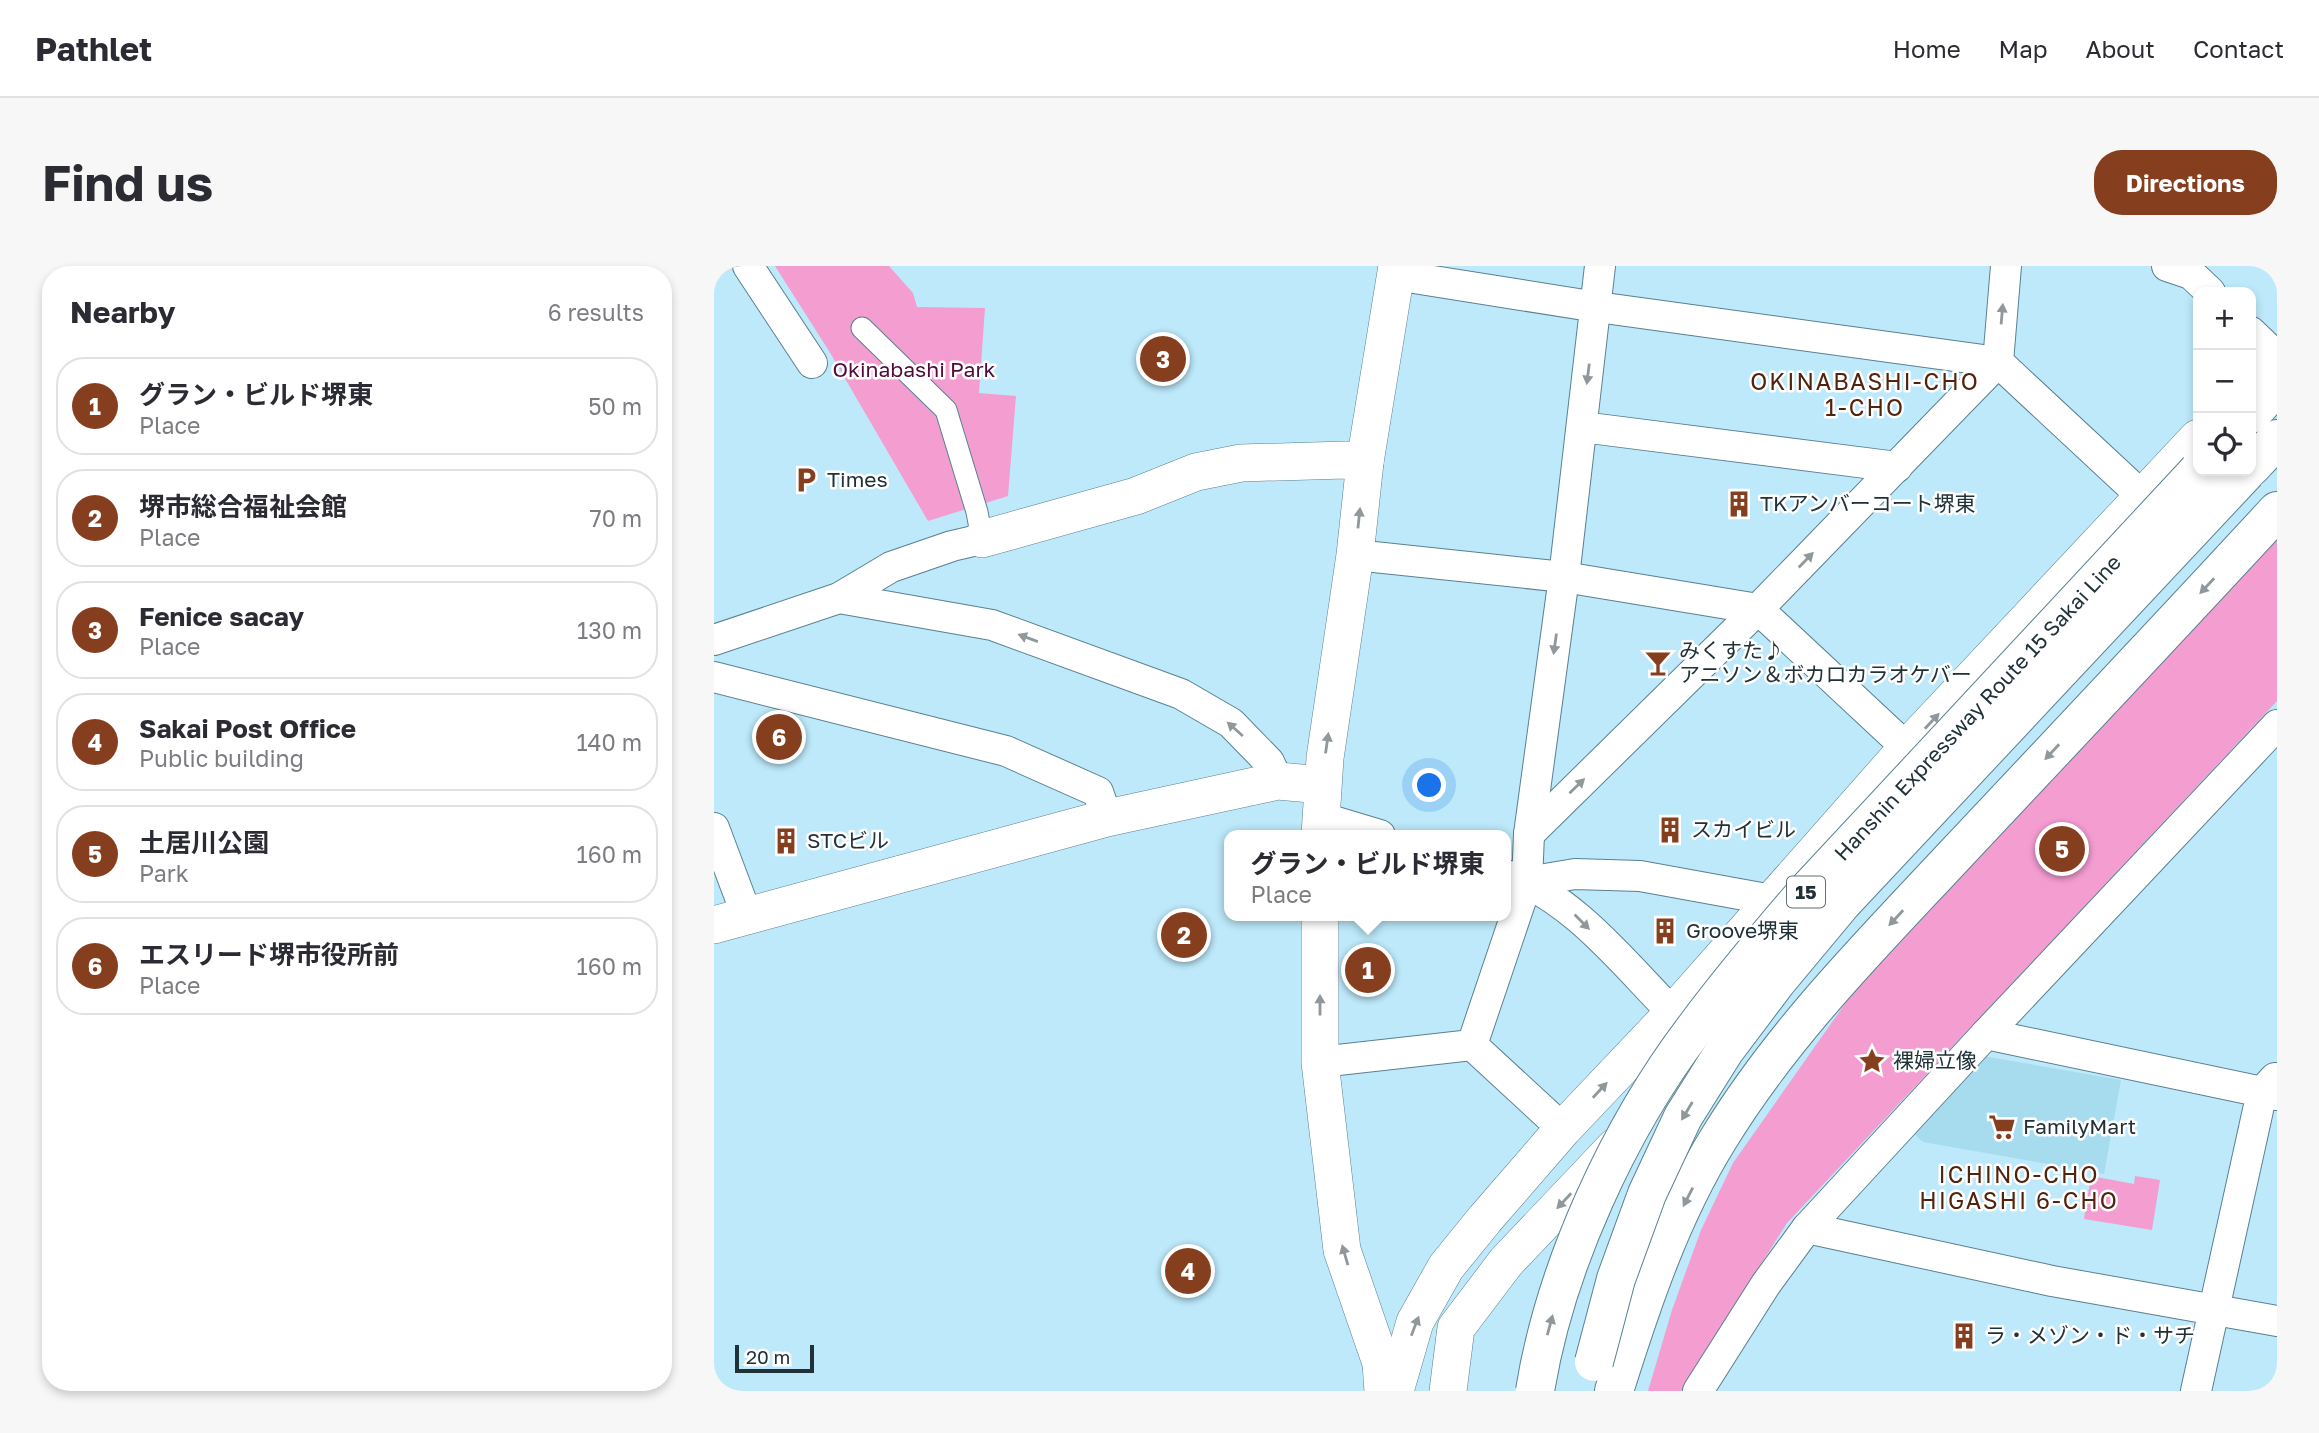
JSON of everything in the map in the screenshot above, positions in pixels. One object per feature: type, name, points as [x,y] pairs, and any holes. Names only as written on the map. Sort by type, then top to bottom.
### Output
[{"type":"highway","points":[[2252,413],[2277,386]]},
{"type":"highway","name":"Hanshin Expressway Route 15 Sakai Line","points":[[2256,462],[2277,439]]},
{"type":"highway","name":"Hanshin Expressway Route 15 Sakai Line","points":[[1535,1391],[1539,1362],[1559,1292],[1584,1224],[1649,1095],[1693,1029],[1806,891],[2193,476]]},
{"type":"highway","name":"Hanshin Expressway Route 15 Sakai Line","points":[[1588,1391],[1616,1279],[1647,1194],[1683,1117],[1725,1050],[1777,981],[1868,875],[2242,476]]},
{"type":"highway","points":[[1615,1391],[1649,1287],[1681,1211],[1718,1138],[1763,1074],[1812,1012],[1878,937],[2265,524]]},
{"type":"street","points":[[748,266],[812,363]]},
{"type":"street","points":[[1511,900],[1529,834],[1564,577],[1600,266]]},
{"type":"street","points":[[1529,834],[1758,609],[1998,362],[2006,266]]},
{"type":"street","points":[[2167,266],[2191,274],[2205,287]]},
{"type":"street","points":[[1321,812],[1365,462],[1396,271],[1597,307],[1998,362],[2143,497]]},
{"type":"street","points":[[862,328],[946,410],[982,539]]},
{"type":"street","points":[[2256,336],[2277,355],[2256,378]]},
{"type":"street","points":[[1582,427],[1897,467]]},
{"type":"street","points":[[1395,1391],[1415,1322],[1446,1267],[1563,1129],[1673,1013],[1907,748],[2193,443]]},
{"type":"street","points":[[714,640],[839,598],[891,567],[952,546],[1136,496],[1196,472],[1241,463],[1345,460],[1365,462]]},
{"type":"street","points":[[1448,1391],[1456,1328],[1506,1262],[1814,939],[2277,466]]},
{"type":"street","points":[[1355,555],[1564,577],[1758,609],[1907,748]]},
{"type":"street","points":[[839,598],[992,625],[1181,694],[1231,723],[1269,762],[1278,781],[1321,812],[1367,830]]},
{"type":"street","points":[[714,677],[1006,751],[1098,792],[1107,818]]},
{"type":"street","points":[[1698,1391],[1766,1284],[1807,1228],[2277,725]]},
{"type":"street","points":[[714,828],[731,921],[1107,818],[1278,781]]},
{"type":"street","points":[[1517,878],[1575,874],[1640,876],[1772,900]]},
{"type":"street","points":[[1517,878],[1570,909],[1673,1013]]},
{"type":"street","points":[[1320,921],[1320,1062],[1342,1250],[1381,1363],[1383,1391]]},
{"type":"street","points":[[1472,1045],[1505,921]]},
{"type":"street","points":[[1986,1034],[2272,1088],[2213,1309],[2196,1391]]},
{"type":"street","points":[[1320,1062],[1472,1045],[1563,1129]]},
{"type":"street","points":[[1807,1228],[2052,1281],[2277,1321]]},
{"type":"shaded area","points":[[1983,1056],[2121,1080],[2104,1174],[1923,1142],[1914,1134]]},
{"type":"green space","name":"Okinabashi Park","points":[[775,266],[889,266],[913,293],[917,307],[985,308],[979,393],[1016,396],[1008,496],[928,521],[829,351]]},
{"type":"green space","points":[[2277,535],[2277,701],[1787,1223],[1681,1391],[1648,1391],[1672,1310],[1701,1230],[1733,1163],[1849,998]]},
{"type":"green space","points":[[2091,1176],[2134,1184],[2135,1176],[2160,1180],[2152,1230],[2084,1219]]},
{"type":"place","name":"Fenice sacay","points":[[1163,359]]},
{"type":"place","name":"Times","points":[[806,480]]},
{"type":"place","name":"TKアンバーコート堺東","points":[[1739,504]]},
{"type":"place","name":"みくすた♪ アニソン＆ボカロカラオケバー","points":[[1658,663]]},
{"type":"place","name":"エスリード堺市役所前","points":[[779,737]]},
{"type":"place","name":"スカイビル","points":[[1670,830]]},
{"type":"place","name":"STCビル","points":[[786,841]]},
{"type":"place","name":"土居川公園","points":[[2062,849]]},
{"type":"place","name":"Groove堺東","points":[[1665,931]]},
{"type":"place","name":"堺市総合福祉会館","points":[[1184,935]]},
{"type":"place","name":"グラン・ビルド堺東","points":[[1368,970]]},
{"type":"place","name":"裸婦立像","points":[[1872,1061]]},
{"type":"place","name":"FamilyMart","points":[[2002,1127]]},
{"type":"place","name":"Sakai Post Office","points":[[1188,1271]]},
{"type":"place","name":"ラ・メゾン・ド・サチ","points":[[1964,1336]]},
{"type":"district","name":"OKINABASHI-CHO 1-CHO","points":[[1865,395]]},
{"type":"district","name":"ICHINO-CHO HIGASHI 6-CHO","points":[[2019,1188]]}]
